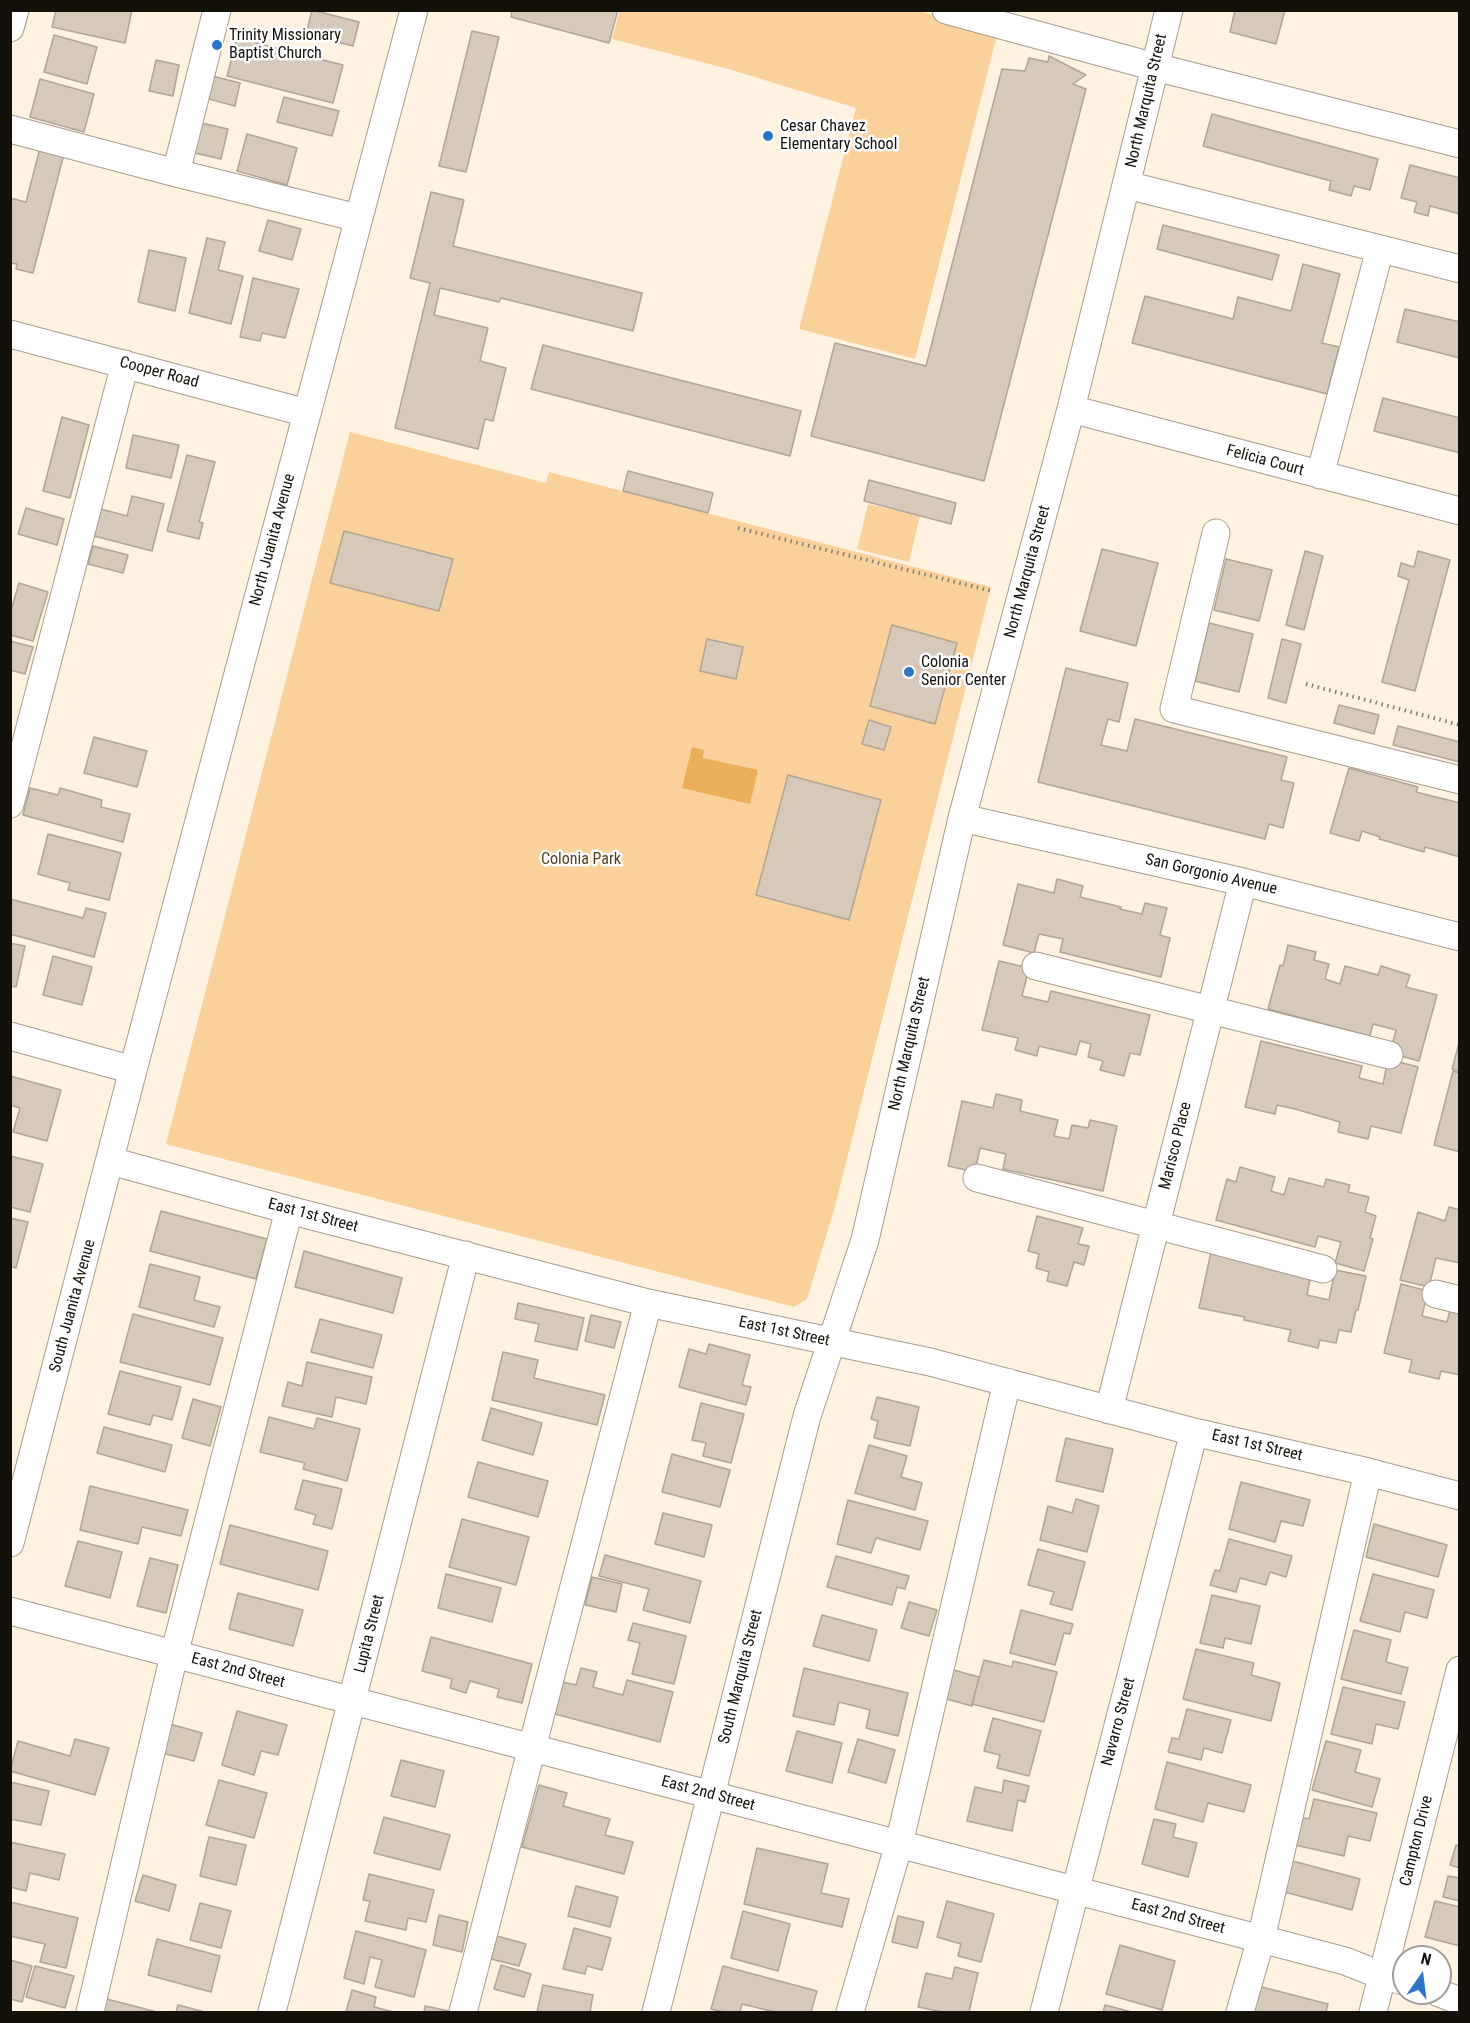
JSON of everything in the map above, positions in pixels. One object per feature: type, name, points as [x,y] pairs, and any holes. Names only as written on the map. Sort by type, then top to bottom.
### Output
[{"type":"street","points":[[10,28],[15,10]]},
{"type":"street","points":[[176,173],[217,10]]},
{"type":"street","name":"North Juanita Avenue","points":[[133,1070],[414,10]]},
{"type":"street","points":[[946,10],[1155,67],[1460,144]]},
{"type":"street","name":"North Marquita Street","points":[[832,1343],[865,1240],[962,818],[1071,409],[1169,10]]},
{"type":"street","points":[[10,129],[358,218]]},
{"type":"street","points":[[1127,185],[1460,269]]},
{"type":"street","points":[[1320,475],[1380,249]]},
{"type":"street","name":"Cooper Road","points":[[10,334],[307,413]]},
{"type":"street","points":[[10,804],[125,364]]},
{"type":"street","name":"Felicia Court","points":[[1071,409],[1460,511]]},
{"type":"street","points":[[1216,533],[1174,709],[1460,780]]},
{"type":"street","name":"San Gorgonio Avenue","points":[[962,818],[1243,882],[1460,937]]},
{"type":"street","name":"Marisco Place","points":[[1109,1410],[1243,882]]},
{"type":"street","points":[[1036,966],[1389,1055]]},
{"type":"street","points":[[10,1036],[133,1070]]},
{"type":"street","name":"South Juanita Avenue","points":[[10,1543],[133,1070]]},
{"type":"street","name":"East 1st Street","points":[[111,1161],[289,1210],[648,1303],[930,1362],[1194,1432],[1368,1472],[1460,1496]]},
{"type":"street","points":[[977,1179],[1323,1269]]},
{"type":"street","points":[[90,2013],[174,1655],[289,1210]]},
{"type":"street","name":"Lupita Street","points":[[272,2013],[466,1255]]},
{"type":"street","points":[[464,2013],[648,1303]]},
{"type":"street","name":"South Marquita Street","points":[[656,2013],[807,1416],[832,1343]]},
{"type":"street","points":[[850,2013],[899,1844],[1007,1382]]},
{"type":"street","name":"Navarro Street","points":[[1044,2013],[1194,1432]]},
{"type":"street","points":[[1240,2013],[1261,1939],[1368,1472]]},
{"type":"street","name":"East 2nd Street","points":[[10,1611],[1345,1961],[1392,1979]]},
{"type":"street","name":"Campton Drive","points":[[1402,1945],[1449,1760],[1460,1670]]},
{"type":"street","name":"Campton Drive","points":[[1373,2013],[1392,1981]]},
{"type":"path","points":[[738,528],[992,591]]},
{"type":"path","points":[[1306,684],[1460,725]]},
{"type":"green space","points":[[620,10],[918,11],[998,31],[915,359],[799,329],[856,108],[725,68],[612,39]]},
{"type":"green space","name":"Colonia Park","points":[[350,432],[546,483],[549,472],[991,587],[834,1210],[807,1299],[794,1307],[166,1144]]},
{"type":"green space","points":[[868,504],[920,516],[909,562],[857,549]]},
{"type":"shaded area","points":[[692,747],[704,750],[703,758],[758,770],[750,804],[682,788]]},
{"type":"building","points":[[56,10],[132,10],[125,43],[52,27]]},
{"type":"building","points":[[312,10],[359,22],[353,46],[306,34]]},
{"type":"building","points":[[512,10],[618,10],[609,43],[511,17]]},
{"type":"building","points":[[1235,10],[1285,10],[1276,44],[1230,32]]},
{"type":"building","points":[[472,31],[499,37],[466,172],[439,166]]},
{"type":"building","points":[[54,35],[97,47],[87,84],[44,72]]},
{"type":"building","points":[[237,38],[343,65],[333,103],[227,76]]},
{"type":"building","points":[[1049,56],[1086,75],[1073,84],[1086,89],[984,481],[811,436],[835,343],[926,366],[1002,69],[1025,71],[1029,58],[1048,62]]},
{"type":"building","points":[[156,60],[179,65],[173,96],[149,91]]},
{"type":"building","points":[[204,74],[240,83],[235,106],[198,96]]},
{"type":"building","points":[[40,79],[94,94],[84,132],[30,117]]},
{"type":"building","points":[[284,97],[339,111],[332,136],[277,122]]},
{"type":"building","points":[[1212,114],[1378,159],[1370,190],[1354,186],[1351,196],[1329,190],[1331,181],[1203,146]]},
{"type":"building","points":[[197,122],[228,129],[221,159],[190,152]]},
{"type":"building","points":[[247,134],[297,148],[287,185],[237,171]]},
{"type":"building","points":[[40,148],[64,154],[33,273],[16,269],[17,264],[10,263],[10,198],[26,202]]},
{"type":"building","points":[[1410,165],[1460,178],[1460,214],[1430,206],[1428,216],[1414,212],[1417,202],[1401,198]]},
{"type":"building","points":[[431,192],[464,200],[453,246],[642,293],[633,331],[501,298],[499,302],[440,288],[434,315],[488,328],[480,361],[506,368],[493,421],[485,419],[478,449],[395,428],[430,283],[410,278]]},
{"type":"building","points":[[268,220],[301,229],[292,260],[259,251]]},
{"type":"building","points":[[1163,225],[1279,255],[1272,280],[1157,249]]},
{"type":"building","points":[[207,238],[225,242],[218,270],[243,276],[231,324],[189,313]]},
{"type":"building","points":[[149,250],[186,258],[175,311],[138,302]]},
{"type":"building","points":[[1303,264],[1340,274],[1322,343],[1339,347],[1327,394],[1132,343],[1145,296],[1233,319],[1238,297],[1291,311]]},
{"type":"building","points":[[253,278],[299,289],[285,338],[262,333],[260,341],[240,337]]},
{"type":"building","points":[[1405,309],[1460,322],[1460,358],[1397,342]]},
{"type":"building","points":[[543,345],[801,411],[790,456],[531,389]]},
{"type":"building","points":[[1383,398],[1460,418],[1460,453],[1374,431]]},
{"type":"building","points":[[62,417],[89,425],[70,498],[43,491]]},
{"type":"building","points":[[133,435],[179,445],[171,478],[126,468]]},
{"type":"building","points":[[187,455],[215,462],[199,522],[203,523],[199,539],[167,531]]},
{"type":"building","points":[[628,471],[713,493],[708,513],[623,491]]},
{"type":"building","points":[[869,480],[956,503],[951,524],[864,501]]},
{"type":"building","points":[[132,496],[164,504],[152,551],[94,536],[101,509],[127,516]]},
{"type":"building","points":[[26,508],[64,519],[57,545],[18,534]]},
{"type":"building","points":[[344,531],[453,559],[439,611],[330,583]]},
{"type":"building","points":[[93,546],[128,555],[123,573],[88,564]]},
{"type":"building","points":[[1102,549],[1158,563],[1136,646],[1080,631]]},
{"type":"building","points":[[1305,551],[1323,556],[1304,630],[1286,625]]},
{"type":"building","points":[[1418,551],[1450,560],[1415,691],[1382,682],[1409,580],[1398,576],[1401,563],[1414,567]]},
{"type":"building","points":[[1226,559],[1272,570],[1259,621],[1214,610]]},
{"type":"building","points":[[19,583],[48,592],[33,641],[10,635],[10,614]]},
{"type":"building","points":[[1209,623],[1253,634],[1239,692],[1195,681]]},
{"type":"building","points":[[892,625],[957,643],[935,724],[870,706]]},
{"type":"building","points":[[707,639],[743,647],[736,679],[700,671]]},
{"type":"building","points":[[1282,639],[1301,644],[1286,703],[1268,698]]},
{"type":"building","points":[[10,641],[33,647],[25,674],[10,670]]},
{"type":"building","points":[[1066,668],[1128,683],[1119,722],[1108,719],[1101,745],[1127,751],[1135,719],[1287,757],[1281,780],[1294,783],[1283,828],[1269,824],[1265,839],[1038,782]]},
{"type":"building","points":[[1339,705],[1379,715],[1374,734],[1334,723]]},
{"type":"building","points":[[869,720],[891,727],[884,750],[862,744]]},
{"type":"building","points":[[1398,726],[1460,742],[1460,762],[1393,745]]},
{"type":"building","points":[[94,737],[147,751],[137,787],[84,773]]},
{"type":"building","points":[[1349,768],[1418,787],[1416,792],[1460,803],[1460,857],[1425,847],[1424,852],[1379,839],[1380,837],[1362,831],[1359,841],[1330,833]]},
{"type":"building","points":[[788,775],[881,800],[849,920],[756,895]]},
{"type":"building","points":[[30,788],[58,795],[60,788],[102,800],[101,807],[130,814],[123,842],[23,815]]},
{"type":"building","points":[[48,834],[121,853],[109,900],[68,890],[70,883],[38,874]]},
{"type":"building","points":[[1057,879],[1083,886],[1080,897],[1121,907],[1120,909],[1142,914],[1145,903],[1167,908],[1160,935],[1170,938],[1161,977],[1060,952],[1063,939],[1039,934],[1034,953],[1003,945],[1018,884],[1054,893]]},
{"type":"building","points":[[10,899],[83,918],[86,908],[106,913],[94,957],[10,934]]},
{"type":"building","points":[[10,943],[25,946],[16,987],[10,986]]},
{"type":"building","points":[[1288,945],[1316,952],[1314,960],[1329,964],[1325,979],[1340,984],[1345,966],[1378,975],[1381,966],[1410,975],[1406,987],[1437,995],[1419,1061],[1390,1053],[1396,1030],[1373,1024],[1370,1036],[1268,1009]]},
{"type":"building","points":[[53,956],[92,967],[82,1005],[43,995]]},
{"type":"building","points":[[999,961],[1029,968],[1022,996],[1048,1002],[1051,991],[1150,1015],[1140,1055],[1130,1053],[1124,1076],[1100,1070],[1103,1061],[1088,1057],[1091,1044],[1080,1041],[1076,1055],[1039,1046],[1037,1056],[1015,1050],[1018,1038],[982,1030]]},
{"type":"building","points":[[1460,1039],[1460,1071],[1452,1069]]},
{"type":"building","points":[[1261,1041],[1362,1066],[1359,1078],[1383,1084],[1388,1059],[1418,1067],[1401,1133],[1371,1126],[1368,1139],[1338,1132],[1340,1122],[1295,1109],[1277,1105],[1275,1114],[1245,1107]]},
{"type":"building","points":[[1453,1071],[1460,1073],[1460,1152],[1434,1145]]},
{"type":"building","points":[[10,1076],[61,1090],[47,1141],[13,1132],[20,1108],[10,1105]]},
{"type":"building","points":[[996,1094],[1022,1100],[1020,1111],[1058,1120],[1054,1136],[1069,1139],[1072,1125],[1088,1128],[1090,1120],[1117,1126],[1103,1191],[1003,1169],[1006,1154],[980,1148],[975,1172],[948,1166],[962,1101],[993,1108]]},
{"type":"building","points":[[10,1156],[43,1164],[30,1212],[10,1207]]},
{"type":"building","points":[[1240,1167],[1275,1177],[1271,1191],[1284,1195],[1289,1178],[1324,1187],[1326,1179],[1350,1185],[1348,1192],[1369,1197],[1365,1212],[1376,1216],[1370,1238],[1373,1239],[1364,1271],[1335,1263],[1341,1242],[1318,1236],[1315,1247],[1216,1220],[1227,1179],[1236,1182]]},
{"type":"building","points":[[1449,1207],[1460,1210],[1460,1263],[1436,1258],[1429,1287],[1400,1280],[1418,1212],[1445,1221]]},
{"type":"building","points":[[161,1211],[267,1239],[256,1279],[150,1251]]},
{"type":"building","points":[[1037,1216],[1083,1228],[1078,1244],[1089,1246],[1084,1265],[1074,1262],[1067,1286],[1047,1281],[1049,1272],[1036,1268],[1039,1254],[1028,1251]]},
{"type":"building","points":[[10,1218],[28,1222],[16,1268],[10,1266]]},
{"type":"building","points":[[304,1251],[402,1278],[393,1313],[295,1287]]},
{"type":"building","points":[[1211,1252],[1311,1274],[1307,1295],[1329,1300],[1335,1270],[1366,1276],[1351,1332],[1339,1330],[1336,1343],[1320,1340],[1318,1348],[1288,1341],[1291,1330],[1244,1320],[1245,1317],[1199,1308]]},
{"type":"building","points":[[150,1264],[200,1277],[194,1300],[220,1307],[214,1327],[139,1307]]},
{"type":"building","points":[[1401,1284],[1428,1291],[1422,1316],[1447,1322],[1450,1310],[1460,1313],[1460,1375],[1441,1371],[1439,1379],[1409,1372],[1412,1360],[1384,1353]]},
{"type":"building","points":[[518,1303],[584,1318],[577,1350],[535,1341],[539,1324],[515,1319]]},
{"type":"building","points":[[133,1314],[223,1338],[210,1385],[120,1362]]},
{"type":"building","points":[[591,1315],[621,1322],[614,1348],[585,1341]]},
{"type":"building","points":[[320,1319],[382,1335],[373,1368],[311,1352]]},
{"type":"building","points":[[709,1344],[750,1355],[742,1385],[751,1387],[746,1405],[679,1387],[689,1349],[706,1354]]},
{"type":"building","points":[[503,1352],[538,1360],[534,1378],[605,1395],[597,1425],[492,1400]]},
{"type":"building","points":[[307,1362],[372,1377],[366,1404],[336,1397],[332,1417],[282,1406],[288,1382],[302,1386]]},
{"type":"building","points":[[120,1371],[181,1387],[172,1420],[153,1415],[150,1425],[108,1414]]},
{"type":"building","points":[[877,1397],[919,1407],[910,1446],[874,1438],[878,1421],[871,1419]]},
{"type":"building","points":[[193,1399],[221,1407],[210,1446],[182,1438]]},
{"type":"building","points":[[701,1403],[744,1414],[731,1463],[703,1456],[706,1443],[692,1440]]},
{"type":"building","points":[[491,1408],[542,1423],[533,1455],[482,1440]]},
{"type":"building","points":[[269,1417],[314,1429],[317,1418],[360,1429],[347,1481],[303,1469],[305,1463],[260,1452]]},
{"type":"building","points":[[104,1427],[172,1445],[165,1472],[97,1453]]},
{"type":"building","points":[[1066,1438],[1113,1449],[1103,1492],[1056,1481]]},
{"type":"building","points":[[869,1445],[907,1456],[901,1477],[922,1483],[915,1510],[855,1493]]},
{"type":"building","points":[[672,1454],[730,1470],[720,1507],[662,1492]]},
{"type":"building","points":[[478,1462],[548,1481],[538,1517],[468,1497]]},
{"type":"building","points":[[303,1480],[342,1489],[332,1529],[313,1524],[316,1515],[295,1509]]},
{"type":"building","points":[[1241,1482],[1310,1500],[1303,1526],[1281,1521],[1275,1542],[1229,1529]]},
{"type":"building","points":[[90,1486],[188,1510],[181,1536],[142,1527],[138,1544],[80,1530]]},
{"type":"building","points":[[1076,1499],[1099,1506],[1087,1552],[1040,1540],[1048,1506],[1072,1513]]},
{"type":"building","points":[[848,1500],[928,1521],[920,1550],[876,1538],[871,1553],[837,1544]]},
{"type":"building","points":[[663,1513],[712,1525],[704,1557],[655,1544]]},
{"type":"building","points":[[462,1519],[529,1537],[516,1585],[449,1567]]},
{"type":"building","points":[[1374,1524],[1447,1545],[1438,1577],[1366,1557]]},
{"type":"building","points":[[230,1525],[328,1551],[318,1590],[220,1564]]},
{"type":"building","points":[[1229,1539],[1292,1556],[1286,1577],[1270,1572],[1266,1585],[1240,1578],[1236,1592],[1210,1585],[1215,1570],[1220,1571]]},
{"type":"building","points":[[78,1541],[122,1552],[110,1598],[65,1586]]},
{"type":"building","points":[[1038,1549],[1085,1562],[1072,1610],[1050,1604],[1054,1592],[1028,1585]]},
{"type":"building","points":[[605,1555],[701,1581],[690,1623],[643,1610],[649,1589],[599,1576]]},
{"type":"building","points":[[836,1556],[909,1576],[905,1589],[897,1587],[892,1605],[827,1587]]},
{"type":"building","points":[[150,1558],[178,1565],[166,1613],[137,1606]]},
{"type":"building","points":[[446,1574],[501,1588],[492,1622],[438,1608]]},
{"type":"building","points":[[1373,1574],[1434,1590],[1427,1618],[1405,1612],[1400,1632],[1360,1621]]},
{"type":"building","points":[[592,1577],[622,1584],[616,1612],[585,1605]]},
{"type":"building","points":[[238,1593],[303,1610],[293,1646],[229,1629]]},
{"type":"building","points":[[1212,1595],[1260,1606],[1251,1644],[1225,1638],[1223,1648],[1200,1643]]},
{"type":"building","points":[[909,1602],[937,1610],[929,1636],[901,1628]]},
{"type":"building","points":[[1021,1610],[1073,1624],[1070,1634],[1064,1633],[1055,1665],[1010,1653]]},
{"type":"building","points":[[822,1615],[877,1630],[869,1661],[813,1646]]},
{"type":"building","points":[[633,1623],[686,1636],[674,1684],[632,1674],[640,1643],[628,1640]]},
{"type":"building","points":[[1354,1630],[1391,1640],[1386,1662],[1408,1668],[1401,1694],[1341,1679]]},
{"type":"building","points":[[431,1637],[532,1664],[522,1703],[497,1697],[499,1689],[470,1681],[466,1693],[450,1688],[452,1679],[422,1671]]},
{"type":"building","points":[[1196,1649],[1254,1663],[1251,1675],[1280,1683],[1271,1721],[1183,1699]]},
{"type":"building","points":[[984,1660],[1012,1667],[1013,1661],[1057,1672],[1044,1722],[972,1704]]},
{"type":"building","points":[[581,1668],[597,1672],[593,1687],[623,1695],[627,1680],[673,1692],[660,1742],[555,1714],[563,1682],[576,1685]]},
{"type":"building","points":[[804,1668],[908,1693],[898,1736],[866,1728],[870,1710],[839,1702],[834,1725],[793,1716]]},
{"type":"building","points":[[950,1669],[979,1677],[972,1706],[943,1698]]},
{"type":"building","points":[[1343,1687],[1405,1702],[1398,1729],[1376,1724],[1372,1744],[1331,1734]]},
{"type":"building","points":[[1187,1709],[1231,1720],[1222,1753],[1204,1748],[1201,1760],[1168,1752],[1172,1738],[1179,1739]]},
{"type":"building","points":[[237,1711],[287,1725],[278,1755],[261,1751],[254,1775],[222,1765]]},
{"type":"building","points":[[993,1718],[1041,1731],[1029,1776],[997,1768],[1000,1755],[984,1751]]},
{"type":"building","points":[[170,1724],[202,1733],[194,1761],[162,1753]]},
{"type":"building","points":[[797,1731],[842,1743],[832,1783],[786,1771]]},
{"type":"building","points":[[75,1739],[109,1748],[95,1795],[10,1771],[18,1741],[70,1756]]},
{"type":"building","points":[[858,1739],[895,1750],[886,1783],[848,1772]]},
{"type":"building","points":[[1326,1741],[1361,1750],[1355,1772],[1380,1779],[1372,1807],[1312,1790]]},
{"type":"building","points":[[401,1760],[444,1771],[435,1807],[391,1796]]},
{"type":"building","points":[[1167,1762],[1251,1785],[1244,1812],[1208,1803],[1203,1822],[1155,1809]]},
{"type":"building","points":[[219,1780],[267,1793],[254,1838],[206,1825]]},
{"type":"building","points":[[1004,1780],[1029,1786],[1025,1802],[1018,1800],[1012,1831],[967,1821],[975,1787],[1002,1793]]},
{"type":"building","points":[[10,1782],[49,1791],[41,1825],[10,1819]]},
{"type":"building","points":[[539,1785],[567,1793],[563,1806],[610,1819],[605,1835],[633,1842],[624,1874],[522,1847]]},
{"type":"building","points":[[1314,1799],[1377,1813],[1370,1841],[1348,1836],[1344,1856],[1295,1845],[1301,1817],[1309,1819]]},
{"type":"building","points":[[384,1817],[450,1835],[440,1870],[374,1853]]},
{"type":"building","points":[[1154,1819],[1176,1824],[1173,1837],[1197,1843],[1188,1877],[1142,1864]]},
{"type":"building","points":[[209,1837],[246,1845],[236,1885],[200,1876]]},
{"type":"building","points":[[10,1842],[65,1854],[59,1880],[30,1873],[26,1891],[10,1887]]},
{"type":"building","points":[[1456,1845],[1460,1846],[1460,1868],[1450,1865]]},
{"type":"building","points":[[757,1848],[828,1864],[821,1893],[849,1899],[842,1927],[744,1904]]},
{"type":"building","points":[[1289,1860],[1360,1879],[1352,1910],[1281,1891]]},
{"type":"building","points":[[369,1874],[434,1890],[426,1922],[408,1918],[406,1930],[365,1921],[370,1901],[363,1900]]},
{"type":"building","points":[[143,1875],[176,1885],[169,1911],[135,1901]]},
{"type":"building","points":[[1448,1876],[1460,1878],[1460,1901],[1443,1897]]},
{"type":"building","points":[[576,1886],[618,1897],[610,1927],[568,1916]]},
{"type":"building","points":[[947,1901],[994,1914],[981,1962],[958,1956],[961,1944],[937,1937]]},
{"type":"building","points":[[1435,1901],[1460,1907],[1460,1946],[1425,1937]]},
{"type":"building","points":[[10,1902],[78,1918],[66,1968],[40,1962],[45,1944],[10,1936]]},
{"type":"building","points":[[200,1903],[231,1911],[221,1948],[190,1940]]},
{"type":"building","points":[[743,1911],[790,1924],[778,1971],[731,1958]]},
{"type":"building","points":[[439,1915],[468,1922],[462,1952],[433,1945]]},
{"type":"building","points":[[898,1916],[924,1922],[917,1948],[892,1942]]},
{"type":"building","points":[[574,1928],[611,1938],[602,1970],[587,1966],[585,1974],[563,1969]]},
{"type":"building","points":[[356,1931],[426,1950],[414,1997],[375,1987],[382,1960],[370,1957],[364,1984],[344,1978]]},
{"type":"building","points":[[497,1936],[526,1944],[519,1966],[491,1959]]},
{"type":"building","points":[[157,1939],[220,1956],[211,1992],[148,1975]]},
{"type":"building","points":[[1120,1945],[1175,1961],[1162,2010],[1106,1994]]},
{"type":"building","points":[[10,1960],[32,1966],[22,2002],[10,1999]]},
{"type":"building","points":[[501,1965],[531,1974],[524,1997],[494,1989]]},
{"type":"building","points":[[35,1966],[74,1976],[65,2008],[26,1997]]},
{"type":"building","points":[[723,1966],[817,1991],[811,2012],[775,2012],[742,2004],[740,2012],[711,2009]]},
{"type":"building","points":[[955,1967],[978,1973],[969,2012],[943,2012],[918,2007],[926,1973],[952,1979]]},
{"type":"building","points":[[543,1985],[593,1995],[590,2012],[537,2012]]},
{"type":"building","points":[[1258,1986],[1328,2004],[1326,2012],[1251,2012]]},
{"type":"building","points":[[352,1990],[376,1997],[374,2007],[394,2012],[346,2012]]},
{"type":"building","points":[[99,1997],[157,2012],[95,2012]]},
{"type":"building","points":[[178,2005],[205,2012],[176,2012]]},
{"type":"building","points":[[1105,2005],[1132,2012],[1103,2012]]},
{"type":"building","points":[[425,2006],[449,2011],[449,2012],[424,2012]]},
{"type":"place","name":"Trinity Missionary Baptist Church","points":[[217,45]]},
{"type":"place","name":"Cesar Chavez Elementary School","points":[[768,136]]},
{"type":"place","name":"Colonia Senior Center","points":[[909,672]]}]
